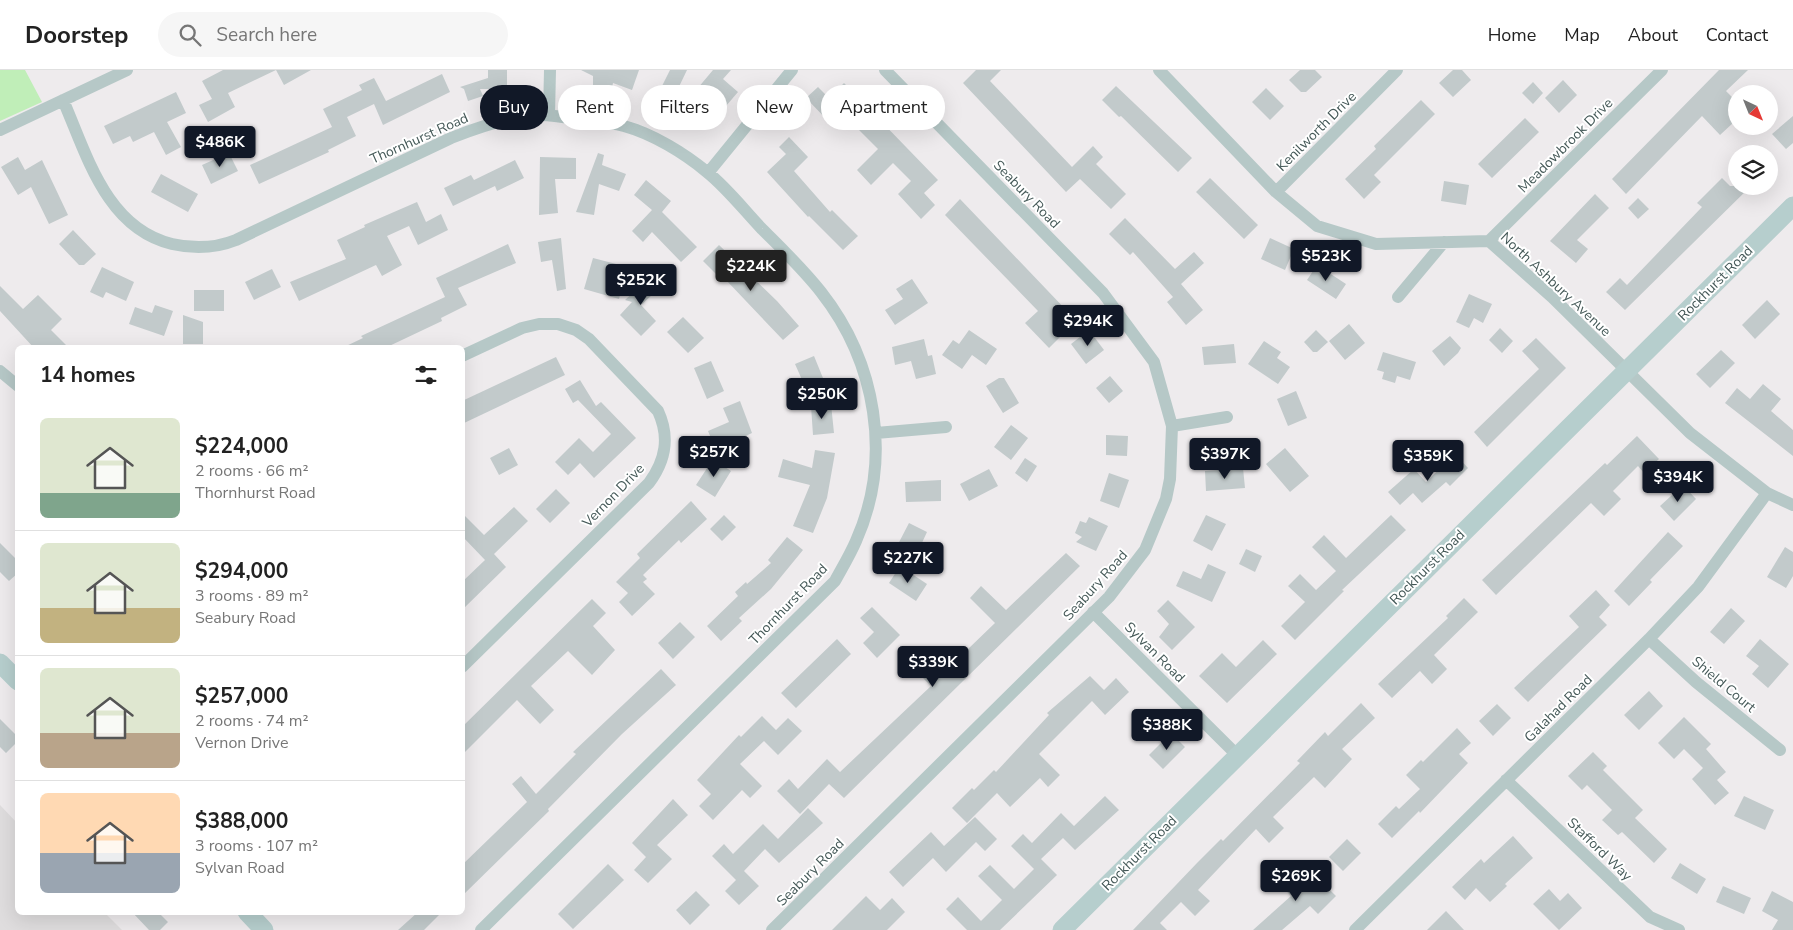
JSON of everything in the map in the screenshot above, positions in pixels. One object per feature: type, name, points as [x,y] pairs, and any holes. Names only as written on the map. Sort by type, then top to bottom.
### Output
[{"type":"street","points":[[0,130],[127,70]]},
{"type":"street","points":[[549,115],[550,70]]},
{"type":"street","points":[[708,173],[792,70]]},
{"type":"street","name":"Seabury Road","points":[[772,930],[1093,612],[1135,565],[1153,534],[1166,499],[1170,479],[1172,426],[1154,362],[1103,293],[885,70]]},
{"type":"street","name":"North Ashbury Avenue","points":[[1159,70],[1276,192],[1317,226],[1376,244],[1489,241],[1552,297],[1690,433],[1767,493],[1793,505]]},
{"type":"street","name":"Kenilworth Drive","points":[[1276,192],[1398,70]]},
{"type":"street","name":"Meadowbrook Drive","points":[[1489,241],[1662,70]]},
{"type":"street","name":"Thornhurst Road","points":[[63,100],[101,187],[121,215],[141,231],[156,238],[180,246],[194,247],[219,246],[236,240],[451,138],[479,127],[521,116],[549,115],[625,126],[657,140],[708,173],[804,272],[834,309],[861,360],[869,385],[876,433],[873,479],[856,541],[835,581],[481,930]]},
{"type":"street","name":"Rockhurst Road","points":[[1062,930],[1793,206]]},
{"type":"street","points":[[1398,297],[1444,242]]},
{"type":"street","name":"Vernon Drive","points":[[465,355],[531,325],[558,324],[568,327],[589,339],[658,411],[663,422],[666,440],[663,456],[649,483],[465,664]]},
{"type":"street","points":[[0,371],[15,384]]},
{"type":"street","points":[[1172,426],[1227,417]]},
{"type":"street","points":[[876,433],[946,427]]},
{"type":"street","name":"Galahad Road","points":[[1355,930],[1649,639],[1698,587],[1767,493]]},
{"type":"street","name":"Sylvan Road","points":[[1093,612],[1238,755]]},
{"type":"street","name":"Shield Court","points":[[1649,639],[1696,682],[1780,750]]},
{"type":"street","points":[[0,663],[15,677]]},
{"type":"street","name":"Stafford Way","points":[[1506,780],[1650,917],[1678,930]]},
{"type":"street","points":[[250,915],[264,930]]},
{"type":"shaded area","points":[[0,805],[15,821],[15,915],[107,915],[122,930],[0,930]]},
{"type":"green space","points":[[0,70],[25,70],[42,102],[0,121]]},
{"type":"building","points":[[223,70],[276,70],[228,93],[235,107],[208,122],[199,105],[212,99],[202,81]]},
{"type":"building","points":[[276,70],[311,70],[284,85]]},
{"type":"building","points":[[488,70],[507,70],[507,85],[480,85],[480,97],[468,101],[464,89],[460,87],[488,78]]},
{"type":"building","points":[[581,70],[639,70],[632,90],[631,85],[613,83],[613,85],[593,85],[593,76]]},
{"type":"building","points":[[670,70],[687,70],[680,85],[662,85]]},
{"type":"building","points":[[713,70],[731,70],[723,79],[737,93],[727,105],[727,85],[700,85]]},
{"type":"building","points":[[976,70],[1001,70],[990,81],[1072,167],[1093,146],[1103,157],[1096,164],[1126,194],[1111,209],[1080,179],[1066,192],[963,83]]},
{"type":"building","points":[[1300,70],[1315,70],[1322,77],[1306,92],[1301,92],[1289,80]]},
{"type":"building","points":[[1453,70],[1462,70],[1471,80],[1453,97],[1439,83]]},
{"type":"building","points":[[1719,70],[1748,70],[1732,85],[1728,85],[1726,91],[1728,93],[1728,128],[1720,135],[1702,116],[1626,194],[1612,179]]},
{"type":"building","points":[[442,74],[450,92],[383,125],[374,104],[347,117],[356,136],[328,150],[329,152],[259,184],[250,165],[332,127],[323,109],[362,90],[359,85],[374,78],[386,101]]},
{"type":"building","points":[[1563,80],[1577,95],[1559,113],[1545,98]]},
{"type":"building","points":[[1533,82],[1543,93],[1533,104],[1522,93]]},
{"type":"building","points":[[1116,86],[1192,158],[1178,172],[1102,100]]},
{"type":"building","points":[[818,87],[821,90],[821,114],[811,103],[811,93]]},
{"type":"building","points":[[1266,88],[1284,106],[1270,120],[1252,102]]},
{"type":"building","points":[[176,92],[186,113],[167,122],[181,147],[166,155],[154,132],[133,142],[130,136],[113,144],[104,126]]},
{"type":"building","points":[[1421,100],[1435,114],[1374,175],[1381,182],[1364,199],[1345,179],[1376,149],[1374,146]]},
{"type":"building","points":[[1793,116],[1793,143],[1786,149],[1773,135],[1778,135],[1778,129]]},
{"type":"building","points":[[1525,118],[1539,132],[1492,178],[1478,164]]},
{"type":"building","points":[[859,130],[890,130],[938,180],[924,193],[935,205],[921,219],[898,194],[911,181],[893,163],[871,185],[857,170],[878,149]]},
{"type":"building","points":[[789,137],[808,157],[794,171],[830,212],[832,210],[858,236],[843,250],[808,217],[767,172],[786,154],[779,147]]},
{"type":"building","points":[[229,153],[238,171],[211,184],[202,165]]},
{"type":"building","points":[[598,153],[604,155],[602,165],[626,174],[619,191],[599,184],[594,215],[576,212]]},
{"type":"building","points":[[18,157],[25,170],[42,160],[68,215],[49,224],[31,187],[18,195],[1,167]]},
{"type":"building","points":[[540,157],[576,158],[576,179],[555,179],[558,213],[539,215]]},
{"type":"building","points":[[515,160],[524,178],[497,191],[495,186],[453,206],[444,188],[471,175],[474,180]]},
{"type":"building","points":[[161,174],[198,194],[188,212],[151,192]]},
{"type":"building","points":[[1210,178],[1258,225],[1244,239],[1196,192]]},
{"type":"building","points":[[1722,178],[1728,184],[1728,195],[1742,195],[1625,310],[1606,292],[1620,278],[1627,285],[1702,207],[1697,203]]},
{"type":"building","points":[[646,180],[671,201],[662,212],[697,247],[681,262],[652,232],[643,242],[632,231],[652,210],[634,195]]},
{"type":"building","points":[[1444,181],[1469,185],[1466,205],[1441,201]]},
{"type":"building","points":[[1595,194],[1609,208],[1577,240],[1588,249],[1576,263],[1550,241]]},
{"type":"building","points":[[1638,198],[1649,209],[1638,219],[1628,208]]},
{"type":"building","points":[[960,199],[1068,312],[1054,326],[1062,335],[1049,348],[1025,323],[1038,311],[945,215]]},
{"type":"building","points":[[417,202],[426,222],[441,214],[448,230],[418,245],[409,226],[387,236],[402,265],[382,276],[376,265],[299,301],[290,282],[346,259],[337,240],[365,227],[364,225]]},
{"type":"building","points":[[1125,218],[1175,269],[1194,252],[1204,263],[1181,284],[1203,310],[1186,325],[1167,302],[1173,297],[1133,252],[1130,255],[1109,234]]},
{"type":"building","points":[[73,230],[96,254],[84,265],[79,265],[59,244]]},
{"type":"building","points":[[561,238],[566,289],[557,291],[552,260],[541,262],[538,242]]},
{"type":"building","points":[[1270,238],[1294,249],[1285,270],[1261,259]]},
{"type":"building","points":[[508,244],[516,263],[458,288],[467,305],[441,318],[442,321],[391,345],[348,345],[363,338],[361,336],[445,297],[436,278]]},
{"type":"building","points":[[719,245],[777,301],[799,326],[783,340],[726,280],[724,282],[703,261]]},
{"type":"building","points":[[593,258],[620,265],[617,275],[625,277],[619,299],[584,289]]},
{"type":"building","points":[[1317,265],[1346,284],[1336,299],[1307,280]]},
{"type":"building","points":[[102,267],[134,282],[126,301],[106,292],[103,298],[90,292]]},
{"type":"building","points":[[272,269],[281,287],[254,300],[245,282]]},
{"type":"building","points":[[653,274],[663,285],[641,305],[656,321],[641,336],[620,315],[632,302],[625,300]]},
{"type":"building","points":[[912,279],[928,303],[895,325],[885,310],[903,299],[896,289]]},
{"type":"building","points":[[0,286],[23,309],[38,295],[62,319],[51,330],[66,345],[31,345],[0,311]]},
{"type":"building","points":[[194,290],[224,290],[224,311],[194,311]]},
{"type":"building","points":[[1469,294],[1492,304],[1483,323],[1474,318],[1469,328],[1456,322]]},
{"type":"building","points":[[1767,300],[1780,314],[1755,339],[1742,325]]},
{"type":"building","points":[[155,305],[173,311],[164,336],[129,324],[135,307],[152,313]]},
{"type":"building","points":[[183,315],[203,322],[203,344],[183,344]]},
{"type":"building","points":[[683,317],[704,338],[688,353],[667,332]]},
{"type":"building","points":[[1349,324],[1365,343],[1345,360],[1329,341]]},
{"type":"building","points":[[1500,328],[1513,341],[1502,353],[1489,340]]},
{"type":"building","points":[[969,330],[997,349],[986,365],[972,355],[962,369],[942,355],[953,340],[959,344]]},
{"type":"building","points":[[1089,330],[1104,350],[1086,364],[1071,344]]},
{"type":"building","points":[[1316,330],[1328,342],[1317,352],[1313,352],[1304,342]]},
{"type":"building","points":[[1450,336],[1461,348],[1444,366],[1432,351]]},
{"type":"building","points":[[1536,338],[1566,368],[1487,447],[1474,432],[1539,369],[1522,351]]},
{"type":"building","points":[[924,339],[928,356],[932,355],[936,374],[916,379],[911,361],[895,365],[892,347]]},
{"type":"building","points":[[1264,341],[1281,352],[1277,358],[1290,367],[1278,384],[1248,364]]},
{"type":"building","points":[[1234,344],[1236,363],[1204,365],[1202,347]]},
{"type":"building","points":[[1721,350],[1735,363],[1710,388],[1696,374]]},
{"type":"building","points":[[1383,352],[1416,362],[1410,380],[1397,376],[1395,383],[1382,379],[1384,372],[1377,370]]},
{"type":"building","points":[[814,356],[825,383],[807,391],[795,364]]},
{"type":"building","points":[[556,357],[565,375],[465,423],[465,400]]},
{"type":"building","points":[[711,361],[724,391],[707,399],[694,368]]},
{"type":"building","points":[[1110,376],[1123,391],[1109,403],[1096,388]]},
{"type":"building","points":[[999,378],[1004,378],[1019,403],[1003,413],[986,386]]},
{"type":"building","points":[[580,380],[596,406],[601,402],[636,438],[594,478],[580,463],[568,475],[555,462],[579,438],[593,452],[611,434],[578,400],[573,403],[565,389]]},
{"type":"building","points":[[1763,384],[1781,399],[1771,411],[1793,430],[1793,456],[1725,403],[1737,388],[1750,399]]},
{"type":"building","points":[[1296,391],[1307,418],[1288,426],[1277,399]]},
{"type":"building","points":[[740,401],[752,433],[716,450],[708,431],[729,422],[723,408]]},
{"type":"building","points":[[831,404],[834,433],[813,435],[811,406]]},
{"type":"building","points":[[1011,425],[1028,438],[1011,460],[994,447]]},
{"type":"building","points":[[1106,435],[1128,436],[1127,456],[1106,455]]},
{"type":"building","points":[[1637,436],[1659,459],[1644,473],[1638,466],[1613,491],[1621,499],[1604,516],[1591,503],[1496,595],[1482,580],[1605,463],[1607,465]]},
{"type":"building","points":[[509,448],[518,465],[499,475],[490,458]]},
{"type":"building","points":[[1285,448],[1309,476],[1290,492],[1266,464]]},
{"type":"building","points":[[815,450],[835,453],[827,498],[813,533],[793,526],[810,485],[778,477],[783,459],[812,468]]},
{"type":"building","points":[[1455,454],[1468,468],[1450,486],[1446,482],[1422,503],[1413,493],[1400,505],[1388,492],[1414,469],[1426,482]]},
{"type":"building","points":[[1025,458],[1037,466],[1027,482],[1015,473]]},
{"type":"building","points":[[713,459],[731,471],[715,497],[696,485]]},
{"type":"building","points":[[1243,468],[1245,488],[1206,491],[1205,471]]},
{"type":"building","points":[[989,469],[998,486],[969,501],[960,484]]},
{"type":"building","points":[[1109,473],[1129,480],[1119,508],[1100,501]]},
{"type":"building","points":[[941,480],[941,501],[906,502],[905,482]]},
{"type":"building","points":[[1683,485],[1696,499],[1674,521],[1660,506]]},
{"type":"building","points":[[556,489],[570,503],[550,523],[536,509]]},
{"type":"building","points":[[691,501],[707,519],[681,543],[679,540],[643,575],[647,579],[643,582],[655,594],[632,616],[619,602],[628,593],[616,582],[640,558],[637,554]]},
{"type":"building","points":[[514,507],[528,521],[494,554],[506,567],[465,607],[465,579],[485,560],[465,539],[465,516],[484,535]]},
{"type":"building","points":[[724,515],[736,527],[722,541],[710,529]]},
{"type":"building","points":[[1206,515],[1226,524],[1212,551],[1193,541]]},
{"type":"building","points":[[1391,515],[1406,530],[1342,590],[1344,591],[1295,640],[1281,626],[1305,602],[1288,586],[1300,574],[1316,590],[1336,571],[1312,547],[1324,535],[1346,558]]},
{"type":"building","points":[[1089,517],[1108,526],[1096,551],[1076,542],[1082,537],[1075,533],[1080,521],[1086,523]]},
{"type":"building","points":[[909,523],[927,532],[915,558],[896,548]]},
{"type":"building","points":[[1668,532],[1683,546],[1650,580],[1652,582],[1629,606],[1614,591]]},
{"type":"building","points":[[787,537],[803,550],[771,589],[739,618],[742,621],[721,641],[707,626],[738,596],[735,592],[771,563],[768,560]]},
{"type":"building","points":[[0,543],[15,558],[15,576],[9,581],[0,572]]},
{"type":"building","points":[[1785,547],[1793,552],[1793,576],[1786,588],[1767,577]]},
{"type":"building","points":[[1246,549],[1262,556],[1255,572],[1239,564]]},
{"type":"building","points":[[1066,553],[1080,566],[844,798],[829,784],[800,814],[777,791],[789,779],[798,789],[827,759],[840,772],[931,686],[908,663],[919,653],[940,676],[995,623],[970,598],[981,586],[1006,610]]},
{"type":"building","points":[[1208,564],[1226,572],[1212,602],[1176,586],[1183,571],[1201,579]]},
{"type":"building","points":[[900,566],[927,584],[916,601],[889,583]]},
{"type":"building","points":[[1596,590],[1610,605],[1599,617],[1607,625],[1528,702],[1514,688],[1579,627],[1569,616]]},
{"type":"building","points":[[1464,598],[1478,612],[1434,655],[1447,669],[1432,684],[1420,671],[1392,698],[1378,684],[1448,618],[1446,616]]},
{"type":"building","points":[[592,599],[606,613],[593,626],[615,650],[592,675],[568,651],[531,686],[554,710],[540,724],[517,700],[465,752],[465,724]]},
{"type":"building","points":[[1168,600],[1195,627],[1172,650],[1159,637],[1169,624],[1157,611]]},
{"type":"building","points":[[872,607],[900,635],[877,658],[863,643],[874,632],[860,618]]},
{"type":"building","points":[[1731,608],[1745,621],[1724,644],[1710,632]]},
{"type":"building","points":[[680,622],[695,637],[673,659],[658,643]]},
{"type":"building","points":[[837,639],[851,654],[796,708],[781,693]]},
{"type":"building","points":[[1760,639],[1789,664],[1768,688],[1752,674],[1759,666],[1746,656]]},
{"type":"building","points":[[1263,640],[1277,654],[1227,703],[1199,676],[1222,653],[1236,667]]},
{"type":"building","points":[[661,669],[676,685],[622,734],[548,809],[549,811],[465,893],[465,862],[527,802],[512,784],[521,776],[536,794],[576,754],[573,752]]},
{"type":"building","points":[[1090,676],[1104,690],[1116,678],[1129,692],[1105,715],[1092,701],[1039,754],[1060,775],[1048,787],[1040,778],[1010,807],[997,793],[967,823],[952,808],[994,770],[996,772],[1049,715],[1047,713]]},
{"type":"building","points":[[1649,691],[1663,706],[1639,730],[1624,715]]},
{"type":"building","points":[[1361,703],[1375,718],[1342,749],[1352,759],[1325,788],[1314,777],[1273,817],[1284,828],[1269,843],[1256,829],[1198,890],[1210,901],[1195,916],[1181,902],[1160,923],[1167,930],[1133,930],[1221,839],[1223,841],[1300,763],[1297,761],[1325,732],[1328,736]]},
{"type":"building","points":[[1497,704],[1511,718],[1493,736],[1479,721]]},
{"type":"building","points":[[762,716],[776,730],[788,718],[802,731],[778,755],[764,741],[740,764],[762,786],[750,798],[742,790],[713,820],[699,806],[711,794],[697,780],[739,735],[741,737]]},
{"type":"building","points":[[1684,717],[1711,744],[1706,749],[1726,772],[1717,780],[1729,793],[1715,805],[1692,779],[1703,768],[1684,749],[1674,759],[1658,743]]},
{"type":"building","points":[[0,719],[15,734],[15,744],[6,753],[0,747]]},
{"type":"building","points":[[1457,728],[1471,743],[1459,754],[1468,763],[1420,813],[1419,811],[1392,838],[1378,824],[1396,806],[1399,809],[1420,789],[1406,775],[1421,760],[1423,762]]},
{"type":"building","points":[[1171,733],[1185,747],[1163,769],[1149,755]]},
{"type":"building","points":[[1593,752],[1607,766],[1603,770],[1643,810],[1635,818],[1667,849],[1654,863],[1622,832],[1618,835],[1602,820],[1612,810],[1587,785],[1582,790],[1568,776]]},
{"type":"building","points":[[1105,796],[1119,810],[1075,850],[1063,838],[1041,859],[1057,875],[1000,930],[967,930],[946,909],[958,897],[981,921],[1002,900],[978,876],[990,865],[1014,889],[1034,869],[1011,846],[1023,834],[1032,843],[1061,813],[1074,826]]},
{"type":"building","points":[[1744,796],[1774,810],[1765,830],[1734,816]]},
{"type":"building","points":[[673,799],[688,815],[657,845],[672,859],[648,883],[634,870],[646,857],[632,843]]},
{"type":"building","points":[[808,808],[823,823],[779,863],[765,849],[744,871],[759,886],[739,905],[725,891],[736,880],[712,856],[724,844],[733,854],[763,824],[778,839]]},
{"type":"building","points":[[975,817],[997,839],[985,851],[976,842],[946,872],[933,858],[903,887],[889,872],[931,832],[944,846]]},
{"type":"building","points":[[1513,836],[1533,858],[1505,884],[1507,886],[1490,902],[1476,888],[1465,900],[1452,887],[1481,859],[1484,863]]},
{"type":"building","points":[[1347,839],[1361,853],[1343,871],[1329,857]]},
{"type":"building","points":[[1680,863],[1706,879],[1697,894],[1671,878]]},
{"type":"building","points":[[608,864],[624,880],[573,929],[558,914]]},
{"type":"building","points":[[1289,868],[1312,892],[1322,882],[1336,896],[1318,914],[1310,906],[1282,930],[1253,930],[1291,896],[1276,880]]},
{"type":"building","points":[[1723,886],[1751,898],[1744,914],[1716,902]]},
{"type":"building","points":[[1549,889],[1560,901],[1568,893],[1582,908],[1559,930],[1533,904]]},
{"type":"building","points":[[696,891],[710,905],[690,925],[676,910]]},
{"type":"building","points":[[1772,891],[1793,902],[1793,930],[1772,930],[1778,920],[1762,911]]},
{"type":"building","points":[[866,896],[880,910],[892,898],[905,912],[887,930],[832,930]]},
{"type":"building","points":[[1446,911],[1464,930],[1427,930]]},
{"type":"building","points":[[135,915],[161,915],[168,922],[160,930],[149,930]]},
{"type":"building","points":[[415,915],[439,915],[424,930],[398,930]]}]
